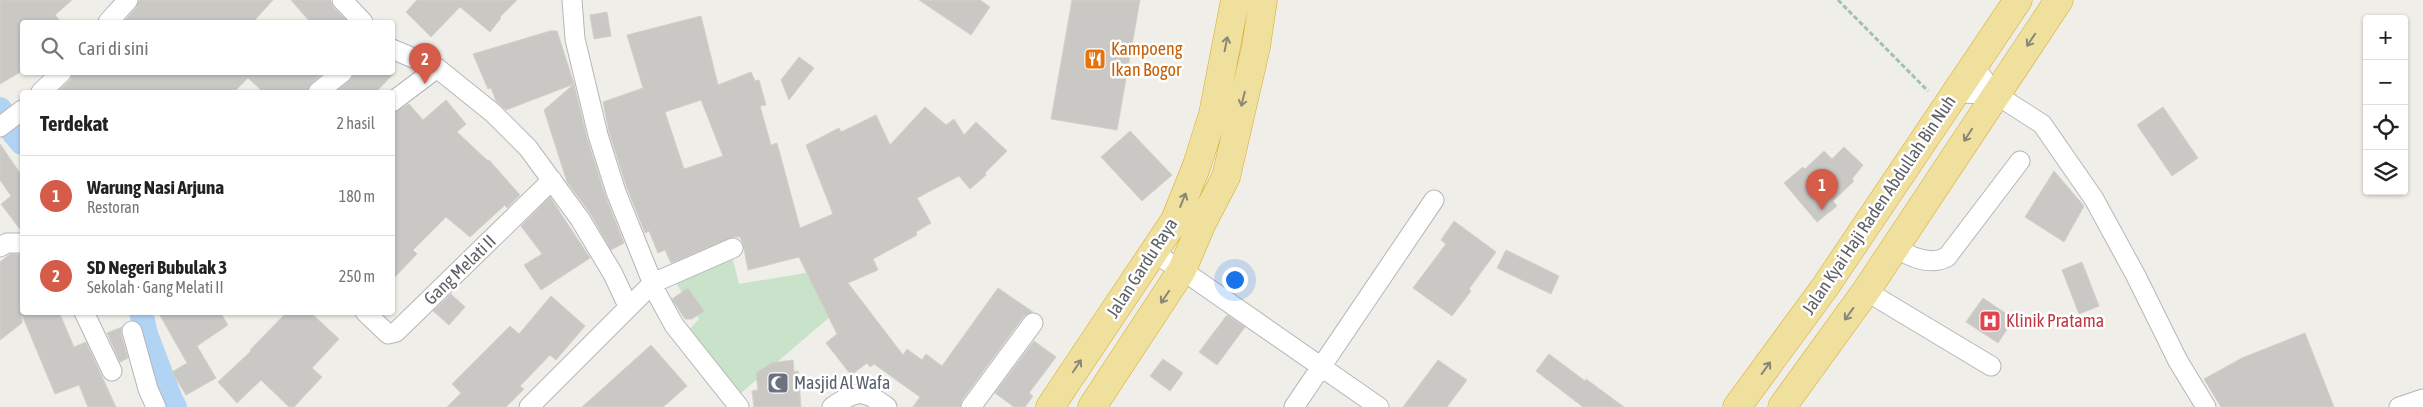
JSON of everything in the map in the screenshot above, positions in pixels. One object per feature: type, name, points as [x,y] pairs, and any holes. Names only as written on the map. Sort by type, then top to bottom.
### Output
[{"type":"highway","name":"Jalan Gardu Raya","points":[[1050,407],[1175,220],[1198,165],[1213,114],[1235,0]]},
{"type":"highway","name":"Jalan Gardu Raya","points":[[1092,407],[1182,270],[1202,223],[1226,177],[1256,47],[1263,0]]},
{"type":"highway","name":"Jalan Kyai Haji Raden Abdullah Bin Nuh","points":[[1737,407],[1825,287],[1951,101],[1973,64],[2018,0]]},
{"type":"highway","name":"Jalan Kyai Haji Raden Abdullah Bin Nuh","points":[[1782,407],[1866,291],[2059,0]]},
{"type":"street","points":[[110,20],[128,0]]},
{"type":"street","points":[[342,0],[362,20]]},
{"type":"street","points":[[572,0],[575,39],[598,135],[616,192],[653,283],[674,325],[739,407]]},
{"type":"street","points":[[395,51],[437,68],[493,113],[528,148],[580,219],[613,274],[628,306]]},
{"type":"street","points":[[1973,64],[1995,94],[2042,124],[2094,199],[2136,276],[2178,361],[2206,407]]},
{"type":"street","points":[[395,100],[437,68]]},
{"type":"street","points":[[44,90],[59,75]]},
{"type":"street","points":[[320,90],[339,75]]},
{"type":"street","points":[[1951,101],[1995,94]]},
{"type":"street","points":[[0,127],[20,112]]},
{"type":"street","points":[[1895,247],[1908,255],[1930,261],[1948,257],[2020,161]]},
{"type":"street","name":"Gang Melati II","points":[[367,315],[388,334],[396,332],[552,180]]},
{"type":"street","points":[[1294,407],[1434,200]]},
{"type":"street","points":[[529,407],[653,283],[733,248]]},
{"type":"street","points":[[1153,254],[1182,270],[1379,407]]},
{"type":"street","points":[[1866,291],[1991,366]]},
{"type":"street","points":[[85,315],[112,371]]},
{"type":"street","points":[[971,407],[1033,323]]},
{"type":"street","points":[[132,332],[148,389],[156,407]]},
{"type":"street","points":[[832,407],[861,393],[874,397],[887,407]]},
{"type":"street","points":[[2399,407],[2423,399]]},
{"type":"path","points":[[1838,0],[1951,101]]},
{"type":"green space","points":[[732,256],[739,284],[811,272],[832,315],[741,393],[686,333],[699,319],[676,283]]},
{"type":"building","points":[[0,0],[72,0],[55,15],[59,20],[20,20],[20,72],[0,84]]},
{"type":"building","points":[[139,0],[273,0],[255,20],[125,20],[136,8]]},
{"type":"building","points":[[291,0],[330,0],[334,8],[346,20],[308,20]]},
{"type":"building","points":[[417,0],[517,0],[500,17],[490,32],[460,7],[431,37],[406,12]]},
{"type":"building","points":[[919,0],[980,0],[990,7],[971,35]]},
{"type":"building","name":"Kampoeng Ikan Bogor","points":[[1072,0],[1140,0],[1117,130],[1051,119]]},
{"type":"building","points":[[607,12],[611,36],[594,39],[590,15]]},
{"type":"building","points":[[701,16],[718,85],[751,72],[755,81],[759,80],[766,105],[760,106],[771,145],[777,143],[800,228],[833,214],[806,145],[839,128],[841,132],[876,115],[890,145],[925,107],[946,125],[954,119],[964,135],[976,122],[1007,151],[985,173],[986,175],[970,189],[959,176],[917,198],[931,223],[916,232],[917,235],[873,259],[878,270],[848,283],[903,355],[907,349],[922,360],[926,354],[942,366],[998,288],[1033,312],[1024,316],[962,400],[960,407],[913,407],[920,397],[874,364],[870,367],[867,363],[851,375],[826,343],[837,334],[799,257],[748,270],[740,237],[734,237],[671,263],[665,250],[658,253],[649,231],[645,233],[627,188],[609,132],[603,102],[643,88],[627,35]],"holes":[[[701,100],[723,156],[684,169],[665,112]]]},
{"type":"building","points":[[550,31],[557,31],[574,84],[506,110],[496,101],[491,88],[488,89],[473,54]]},
{"type":"building","points":[[799,57],[814,68],[789,100],[781,80]]},
{"type":"building","points":[[72,75],[321,75],[311,84],[308,90],[261,90],[248,78],[236,90],[59,90],[70,80]]},
{"type":"building","points":[[352,75],[392,75],[378,90],[338,90],[350,80]]},
{"type":"building","points":[[574,84],[587,138],[605,195],[624,243],[611,250],[590,213],[567,182],[544,110]]},
{"type":"building","points":[[446,100],[466,124],[457,132],[489,160],[520,195],[507,208],[505,205],[470,237],[446,217],[413,250],[417,254],[395,277],[395,111],[409,104],[423,120]]},
{"type":"building","points":[[2163,107],[2198,158],[2172,176],[2137,125]]},
{"type":"building","points":[[1130,131],[1172,175],[1142,201],[1101,157]]},
{"type":"building","points":[[0,144],[20,173],[20,229],[1,204],[11,196],[0,180]]},
{"type":"building","points":[[1844,147],[1863,165],[1852,179],[1854,181],[1833,201],[1837,206],[1817,222],[1784,183],[1803,167],[1805,169],[1824,151],[1832,159]]},
{"type":"building","points":[[2054,171],[2084,206],[2064,242],[2025,217]]},
{"type":"building","points":[[550,197],[590,258],[541,290],[524,265],[542,254],[521,226]]},
{"type":"building","points":[[1454,221],[1496,252],[1452,316],[1413,288],[1446,244],[1441,240]]},
{"type":"building","points":[[1506,250],[1559,276],[1551,294],[1497,268]]},
{"type":"building","points":[[10,254],[20,254],[20,315],[22,315],[22,323],[0,340],[0,262]]},
{"type":"building","points":[[2082,262],[2099,306],[2079,314],[2062,270]]},
{"type":"building","points":[[688,288],[704,311],[692,319],[685,319],[672,299]]},
{"type":"building","points":[[451,294],[465,307],[449,325],[433,311]]},
{"type":"building","points":[[551,296],[585,326],[556,360],[550,355],[520,386],[524,389],[506,407],[447,407],[461,393],[452,384],[510,326],[519,334]]},
{"type":"building","name":"Klinik Pratama","points":[[1983,298],[2014,319],[1998,343],[1966,322]]},
{"type":"building","points":[[22,315],[60,315],[74,347],[86,342],[116,407],[88,407],[79,385],[55,394]]},
{"type":"building","points":[[160,315],[222,315],[228,325],[197,346],[216,378],[186,395],[172,372],[187,363]]},
{"type":"building","points":[[284,315],[313,315],[339,339],[312,368],[322,377],[294,407],[289,407],[261,380],[237,403],[218,382]]},
{"type":"building","points":[[1227,315],[1245,327],[1217,365],[1199,352]]},
{"type":"building","points":[[122,327],[121,334],[128,358],[120,362],[107,333]]},
{"type":"building","points":[[2305,333],[2334,407],[2221,407],[2204,379],[2242,358]]},
{"type":"building","points":[[1034,341],[1056,357],[1029,393],[1033,396],[1025,407],[1014,407],[995,393]]},
{"type":"building","points":[[651,345],[687,386],[663,407],[582,407]]},
{"type":"building","points":[[1549,354],[1624,407],[1583,407],[1536,371]]},
{"type":"building","points":[[1163,359],[1183,373],[1170,391],[1150,376]]},
{"type":"building","name":"Masjid Al Wafa","points":[[793,360],[794,372],[798,371],[801,407],[754,407],[752,391],[758,390],[756,373],[771,363]]},
{"type":"building","points":[[1438,360],[1467,380],[1447,407],[1403,407]]},
{"type":"waterway","points":[[0,109],[12,131],[20,141]]},
{"type":"waterway","points":[[142,315],[146,334],[175,407]]},
{"type":"place","name":"Kampoeng Ikan Bogor","points":[[1095,59]]},
{"type":"place","name":"SD Negeri Bubulak 3","points":[[425,84]]},
{"type":"place","name":"Warung Nasi Arjuna","points":[[1822,210]]},
{"type":"place","name":"Klinik Pratama","points":[[1990,321]]},
{"type":"place","name":"Masjid Al Wafa","points":[[778,383]]}]
